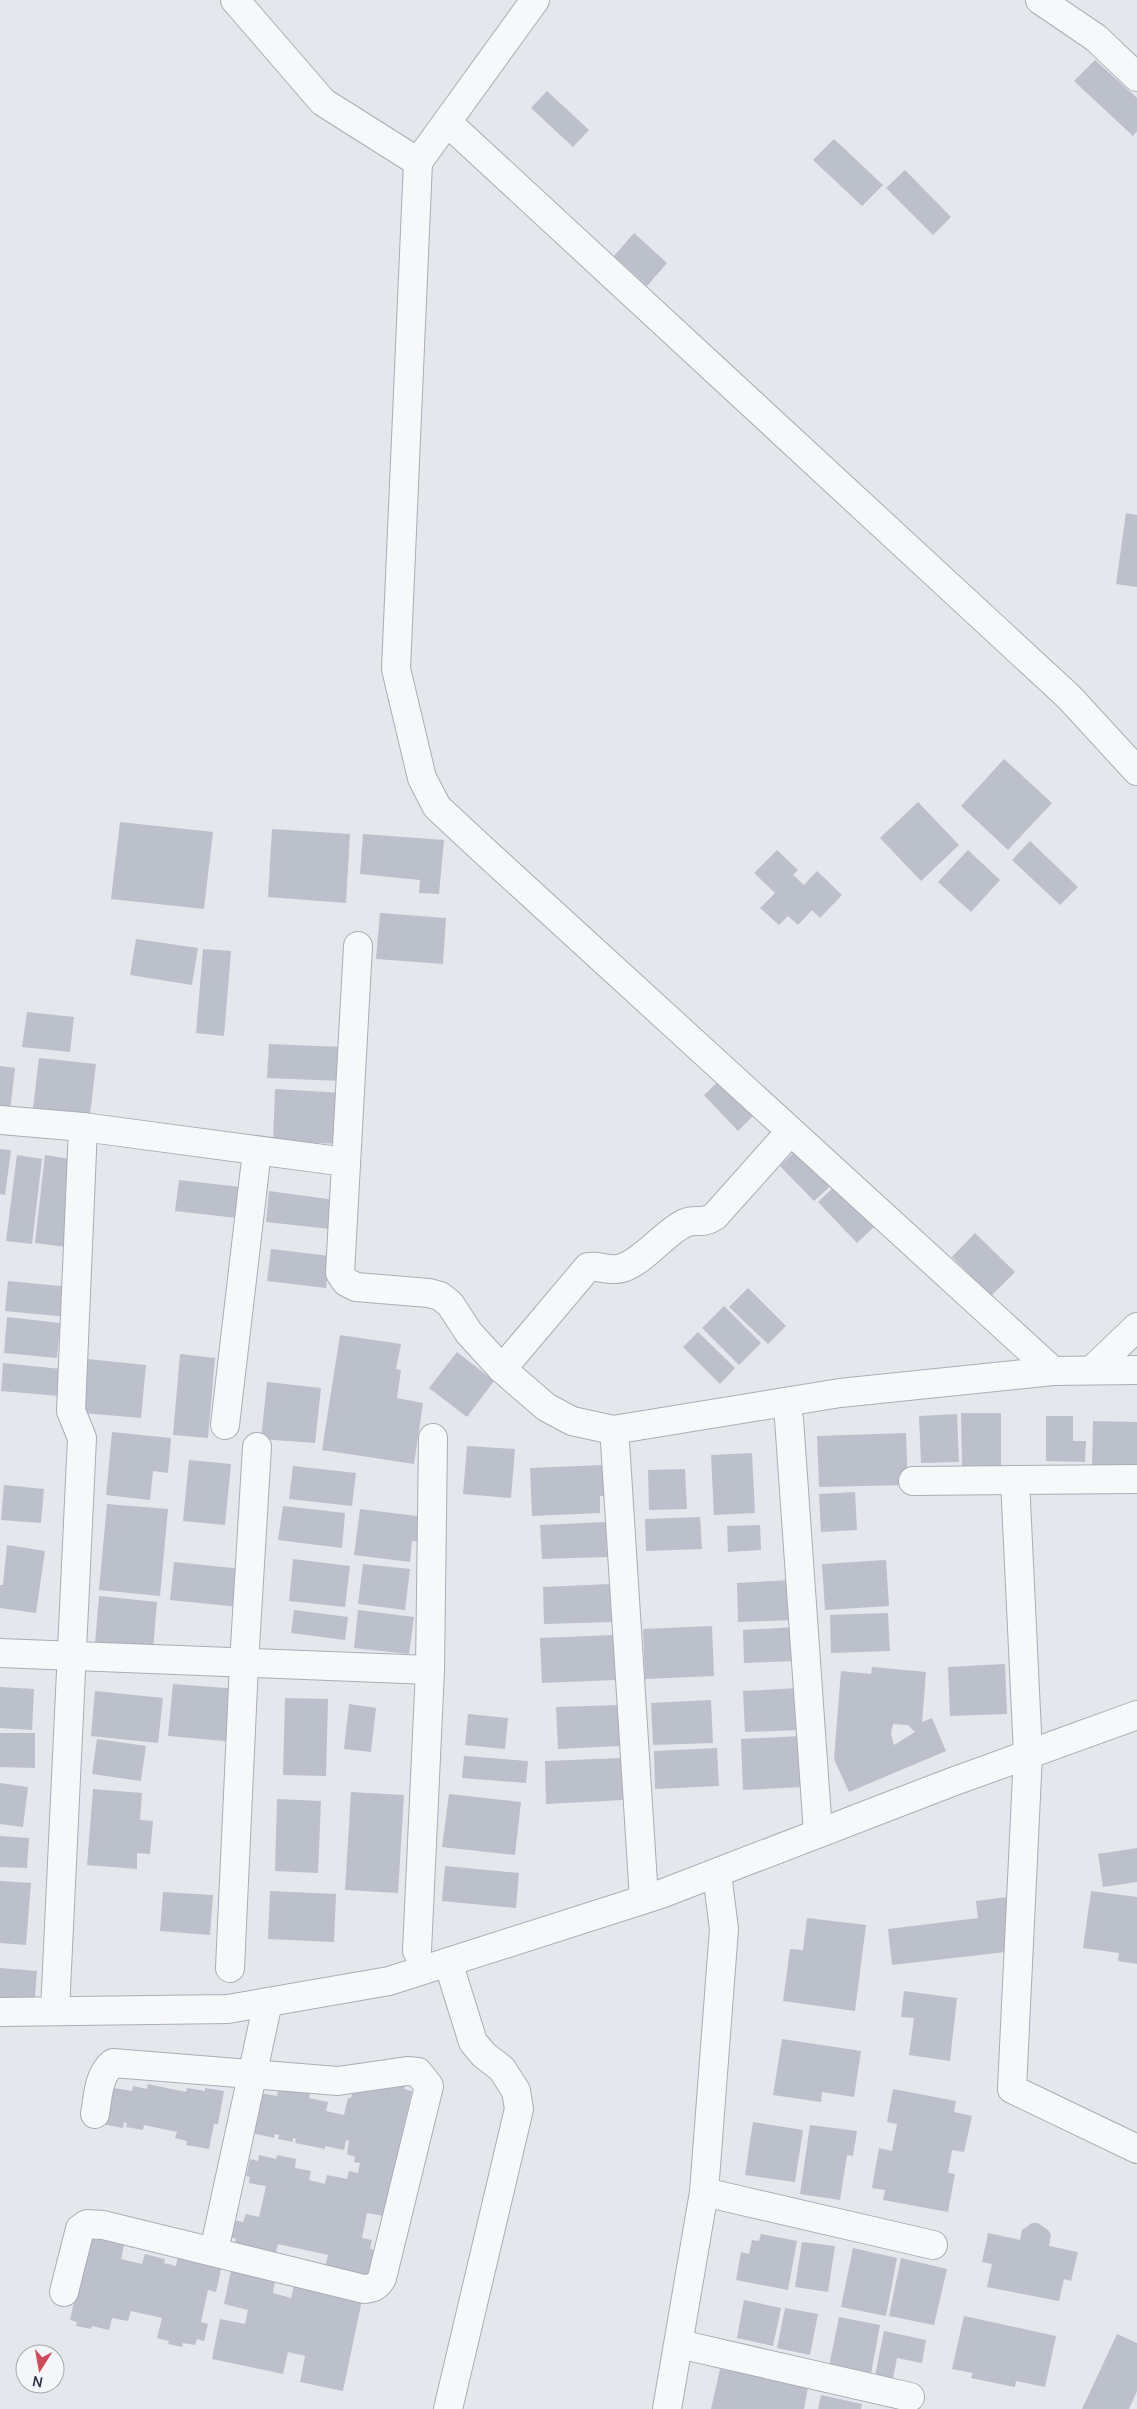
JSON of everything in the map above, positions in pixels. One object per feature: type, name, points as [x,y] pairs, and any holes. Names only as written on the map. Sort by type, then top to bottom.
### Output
[{"type":"street","points":[[235,0],[323,102],[418,162]]},
{"type":"street","points":[[535,0],[418,162],[396,669],[422,778],[437,807],[444,814],[1053,1371]]},
{"type":"street","points":[[1040,0],[1096,38],[1137,77]]},
{"type":"street","points":[[447,122],[1069,697],[1137,771]]},
{"type":"street","points":[[358,946],[340,1273],[346,1282],[356,1287],[429,1293],[440,1296],[450,1304],[469,1333],[502,1369],[546,1407],[572,1421],[613,1430],[840,1393],[1053,1371],[1092,1369],[1137,1370]]},
{"type":"street","points":[[0,1120],[83,1127],[346,1162]]},
{"type":"street","points":[[55,2011],[82,1438],[71,1411],[83,1127]]},
{"type":"street","points":[[502,1369],[588,1267],[594,1266],[617,1270],[625,1268],[686,1223],[707,1222],[715,1216],[790,1132]]},
{"type":"street","points":[[225,1425],[257,1151]]},
{"type":"street","points":[[1092,1369],[1137,1327]]},
{"type":"street","points":[[789,1419],[818,1833]]},
{"type":"street","points":[[418,1951],[430,1670],[433,1438]]},
{"type":"street","points":[[615,1442],[644,1899]]},
{"type":"street","points":[[230,1968],[244,1664],[257,1447]]},
{"type":"street","points":[[1015,1480],[1028,1754],[1012,2089],[1137,2149]]},
{"type":"street","points":[[914,1481],[1137,1480]]},
{"type":"street","points":[[0,1652],[244,1664],[430,1670]]},
{"type":"street","points":[[0,2012],[228,2009],[389,1981],[717,1874],[818,1833],[1137,1715]]},
{"type":"street","points":[[667,2409],[704,2192],[724,1929],[717,1874]]},
{"type":"street","points":[[448,1962],[473,2042],[484,2055],[502,2069],[516,2091],[519,2109],[448,2409]]},
{"type":"street","points":[[214,2251],[254,2074],[268,2002]]},
{"type":"street","points":[[64,2292],[80,2229],[87,2224],[103,2225],[214,2251],[364,2289],[378,2285],[382,2278],[429,2086],[418,2072],[407,2071],[338,2081],[113,2063],[107,2068],[102,2078],[95,2114]]},
{"type":"street","points":[[704,2192],[933,2245]]},
{"type":"street","points":[[679,2344],[910,2397]]},
{"type":"building","points":[[1095,60],[1137,98],[1137,131],[1133,136],[1074,81]]},
{"type":"building","points":[[547,91],[589,130],[573,147],[531,108]]},
{"type":"building","points":[[834,139],[883,185],[862,206],[813,160]]},
{"type":"building","points":[[905,170],[951,217],[933,235],[886,188]]},
{"type":"building","points":[[634,233],[667,263],[647,286],[614,256]]},
{"type":"building","points":[[1126,513],[1137,515],[1137,587],[1116,584]]},
{"type":"building","points":[[1004,759],[1052,803],[1008,850],[961,806]]},
{"type":"building","points":[[918,802],[959,845],[921,881],[880,838]]},
{"type":"building","points":[[120,822],[213,832],[204,909],[111,899]]},
{"type":"building","points":[[272,829],[350,834],[346,903],[268,897]]},
{"type":"building","points":[[363,834],[444,840],[439,894],[419,893],[420,880],[360,874]]},
{"type":"building","points":[[1030,841],[1078,887],[1060,905],[1012,860]]},
{"type":"building","points":[[777,850],[798,870],[793,875],[804,885],[817,871],[842,895],[820,918],[812,910],[798,925],[788,916],[779,925],[760,908],[775,893],[754,873]]},
{"type":"building","points":[[968,850],[1000,880],[971,912],[938,882]]},
{"type":"building","points":[[380,913],[446,918],[443,964],[376,959]]},
{"type":"building","points":[[136,939],[198,948],[192,985],[130,975]]},
{"type":"building","points":[[203,949],[231,951],[224,1036],[196,1033]]},
{"type":"building","points":[[27,1012],[74,1017],[70,1052],[22,1047]]},
{"type":"building","points":[[269,1044],[342,1047],[341,1081],[267,1078]]},
{"type":"building","points":[[39,1058],[96,1064],[89,1123],[32,1116]]},
{"type":"building","points":[[0,1066],[15,1068],[10,1112],[0,1111]]},
{"type":"building","points":[[723,1077],[757,1112],[738,1131],[704,1095]]},
{"type":"building","points":[[275,1089],[343,1093],[342,1144],[273,1141]]},
{"type":"building","points":[[801,1145],[836,1181],[814,1201],[780,1166]]},
{"type":"building","points":[[0,1149],[11,1150],[5,1195],[0,1194]]},
{"type":"building","points":[[17,1155],[42,1159],[32,1244],[6,1241]]},
{"type":"building","points":[[45,1155],[76,1160],[66,1247],[35,1243]]},
{"type":"building","points":[[179,1180],[249,1188],[246,1219],[175,1211]]},
{"type":"building","points":[[840,1181],[879,1222],[857,1243],[818,1202]]},
{"type":"building","points":[[269,1191],[342,1201],[339,1230],[266,1222]]},
{"type":"building","points":[[975,1233],[1015,1272],[991,1296],[952,1257]]},
{"type":"building","points":[[271,1249],[330,1256],[326,1288],[267,1281]]},
{"type":"building","points":[[8,1281],[71,1287],[68,1317],[5,1311]]},
{"type":"building","points":[[748,1288],[786,1326],[768,1344],[729,1307]]},
{"type":"building","points":[[724,1306],[761,1343],[739,1365],[702,1328]]},
{"type":"building","points":[[7,1317],[60,1323],[57,1358],[4,1353]]},
{"type":"building","points":[[698,1332],[735,1368],[720,1384],[683,1347]]},
{"type":"building","points":[[340,1335],[401,1344],[396,1369],[401,1370],[397,1398],[423,1403],[414,1464],[322,1450]]},
{"type":"building","points":[[457,1352],[494,1381],[467,1417],[429,1388]]},
{"type":"building","points":[[180,1354],[215,1358],[208,1438],[173,1435]]},
{"type":"building","points":[[87,1359],[146,1365],[141,1418],[82,1413]]},
{"type":"building","points":[[3,1363],[61,1369],[59,1396],[1,1391]]},
{"type":"building","points":[[267,1382],[321,1388],[315,1443],[261,1439]]},
{"type":"building","points":[[961,1413],[1001,1413],[1001,1466],[962,1466]]},
{"type":"building","points":[[957,1414],[959,1462],[921,1463],[919,1416]]},
{"type":"building","points":[[1046,1416],[1073,1416],[1073,1441],[1086,1441],[1085,1462],[1046,1461]]},
{"type":"building","points":[[1093,1421],[1137,1422],[1137,1471],[1092,1470]]},
{"type":"building","points":[[112,1432],[171,1438],[168,1473],[153,1471],[150,1500],[106,1495]]},
{"type":"building","points":[[906,1433],[908,1485],[819,1487],[817,1436]]},
{"type":"building","points":[[467,1446],[515,1449],[511,1498],[463,1494]]},
{"type":"building","points":[[752,1453],[755,1513],[714,1515],[711,1455]]},
{"type":"building","points":[[189,1460],[231,1464],[225,1525],[183,1521]]},
{"type":"building","points":[[604,1465],[605,1496],[600,1496],[600,1513],[532,1516],[530,1468]]},
{"type":"building","points":[[293,1466],[356,1473],[352,1506],[289,1499]]},
{"type":"building","points":[[685,1469],[687,1509],[649,1510],[648,1470]]},
{"type":"building","points":[[4,1485],[44,1489],[41,1523],[1,1520]]},
{"type":"building","points":[[855,1492],[857,1530],[821,1532],[819,1494]]},
{"type":"building","points":[[107,1504],[168,1509],[160,1596],[99,1590]]},
{"type":"building","points":[[283,1506],[345,1513],[342,1548],[278,1540]]},
{"type":"building","points":[[360,1509],[425,1517],[422,1542],[412,1541],[410,1562],[354,1555]]},
{"type":"building","points":[[700,1517],[702,1549],[646,1551],[645,1519]]},
{"type":"building","points":[[606,1522],[607,1557],[542,1559],[540,1525]]},
{"type":"building","points":[[760,1525],[761,1550],[728,1552],[727,1526]]},
{"type":"building","points":[[7,1545],[45,1551],[36,1613],[0,1608],[0,1585],[3,1585]]},
{"type":"building","points":[[293,1559],[350,1566],[345,1607],[289,1601]]},
{"type":"building","points":[[886,1560],[889,1606],[825,1610],[822,1564]]},
{"type":"building","points":[[174,1562],[243,1569],[239,1607],[170,1600]]},
{"type":"building","points":[[363,1564],[410,1569],[405,1610],[358,1604]]},
{"type":"building","points":[[791,1580],[793,1620],[738,1622],[737,1583]]},
{"type":"building","points":[[611,1584],[613,1622],[544,1624],[543,1587]]},
{"type":"building","points":[[99,1596],[157,1602],[153,1650],[95,1644]]},
{"type":"building","points":[[294,1610],[348,1617],[345,1640],[291,1633]]},
{"type":"building","points":[[358,1610],[414,1617],[409,1654],[354,1648]]},
{"type":"building","points":[[888,1613],[890,1651],[831,1653],[830,1615]]},
{"type":"building","points":[[712,1626],[714,1676],[645,1679],[643,1629]]},
{"type":"building","points":[[796,1627],[797,1661],[744,1663],[743,1630]]},
{"type":"building","points":[[614,1635],[615,1680],[542,1683],[540,1638]]},
{"type":"building","points":[[1005,1664],[1007,1714],[950,1716],[948,1667]]},
{"type":"building","points":[[872,1667],[926,1672],[922,1722],[932,1718],[946,1751],[849,1792],[834,1759],[841,1671],[871,1674]],"holes":[[[893,1724],[908,1725],[915,1732],[894,1745],[891,1734]]]},
{"type":"building","points":[[173,1684],[240,1689],[236,1742],[168,1736]]},
{"type":"building","points":[[0,1687],[34,1689],[32,1730],[0,1728]]},
{"type":"building","points":[[799,1688],[801,1730],[745,1732],[743,1691]]},
{"type":"building","points":[[95,1691],[163,1698],[158,1743],[91,1736]]},
{"type":"building","points":[[285,1698],[328,1699],[326,1776],[283,1775]]},
{"type":"building","points":[[711,1700],[713,1743],[653,1745],[651,1703]]},
{"type":"building","points":[[349,1704],[376,1708],[371,1752],[344,1749]]},
{"type":"building","points":[[619,1705],[621,1746],[558,1749],[556,1707]]},
{"type":"building","points":[[468,1714],[508,1718],[505,1749],[465,1745]]},
{"type":"building","points":[[0,1733],[35,1733],[35,1768],[0,1767]]},
{"type":"building","points":[[801,1736],[804,1787],[743,1790],[741,1739]]},
{"type":"building","points":[[97,1739],[146,1746],[141,1781],[92,1774]]},
{"type":"building","points":[[717,1748],[719,1786],[655,1789],[654,1751]]},
{"type":"building","points":[[464,1756],[528,1761],[526,1783],[462,1778]]},
{"type":"building","points":[[622,1758],[623,1800],[546,1804],[545,1761]]},
{"type":"building","points":[[0,1783],[28,1787],[23,1827],[0,1824]]},
{"type":"building","points":[[93,1789],[142,1793],[140,1820],[153,1821],[150,1854],[137,1853],[137,1869],[87,1865]]},
{"type":"building","points":[[351,1792],[404,1795],[398,1893],[345,1890]]},
{"type":"building","points":[[449,1794],[521,1802],[515,1855],[442,1847]]},
{"type":"building","points":[[277,1799],[321,1801],[318,1873],[275,1871]]},
{"type":"building","points":[[0,1836],[29,1838],[27,1868],[0,1867]]},
{"type":"building","points":[[1137,1848],[1137,1882],[1103,1887],[1098,1854]]},
{"type":"building","points":[[445,1866],[519,1873],[516,1908],[442,1901]]},
{"type":"building","points":[[0,1881],[31,1883],[26,1945],[0,1943]]},
{"type":"building","points":[[270,1891],[336,1894],[334,1942],[268,1939]]},
{"type":"building","points":[[1091,1891],[1137,1897],[1137,1964],[1118,1961],[1119,1953],[1083,1948]]},
{"type":"building","points":[[163,1892],[213,1895],[210,1935],[160,1931]]},
{"type":"building","points":[[1015,1896],[1006,1952],[892,1965],[888,1929],[978,1918],[976,1901]]},
{"type":"building","points":[[807,1918],[866,1925],[855,2011],[783,2001],[790,1949],[803,1950]]},
{"type":"building","points":[[0,1968],[37,1971],[34,2008],[0,2005]]},
{"type":"building","points":[[904,1991],[957,1998],[950,2061],[909,2055],[914,2018],[901,2017]]},
{"type":"building","points":[[782,2039],[861,2051],[854,2097],[822,2092],[821,2102],[773,2095]]},
{"type":"building","points":[[407,2076],[404,2089],[412,2091],[384,2216],[367,2213],[362,2238],[372,2240],[370,2249],[379,2250],[374,2271],[369,2269],[367,2277],[324,2272],[328,2255],[278,2244],[274,2260],[234,2246],[236,2239],[231,2237],[234,2220],[243,2222],[246,2214],[259,2217],[266,2186],[249,2183],[250,2177],[246,2176],[250,2159],[258,2161],[259,2155],[276,2159],[277,2155],[296,2159],[295,2168],[311,2171],[309,2180],[325,2184],[327,2175],[347,2179],[349,2171],[358,2173],[360,2163],[354,2162],[355,2157],[347,2154],[349,2141],[346,2140],[344,2150],[325,2146],[325,2149],[295,2143],[296,2139],[293,2138],[293,2142],[278,2139],[279,2135],[275,2134],[274,2138],[252,2133],[255,2116],[259,2117],[256,2114],[260,2093],[277,2096],[279,2087],[310,2094],[309,2098],[328,2102],[326,2111],[344,2115],[348,2098],[351,2098],[354,2086]]},
{"type":"building","points":[[148,2084],[186,2092],[187,2088],[205,2091],[205,2088],[224,2091],[218,2124],[214,2124],[209,2149],[186,2145],[187,2141],[175,2138],[177,2132],[144,2125],[143,2130],[126,2127],[127,2123],[124,2122],[123,2128],[97,2123],[108,2087],[132,2091],[133,2086],[147,2089]]},
{"type":"building","points":[[893,2089],[956,2101],[954,2112],[972,2116],[964,2152],[952,2150],[948,2173],[955,2174],[948,2212],[883,2200],[885,2190],[872,2188],[879,2148],[892,2151],[897,2124],[887,2122]]},
{"type":"building","points":[[753,2122],[803,2130],[795,2182],[745,2175]]},
{"type":"building","points":[[810,2125],[857,2131],[853,2156],[847,2155],[840,2200],[800,2194]]},
{"type":"building","points":[[1032,2223],[1038,2223],[1048,2230],[1051,2235],[1049,2246],[1078,2252],[1071,2281],[1064,2279],[1059,2301],[987,2287],[992,2264],[982,2262],[988,2233],[1020,2240],[1022,2230]]},
{"type":"building","points":[[761,2234],[797,2241],[788,2290],[736,2280],[741,2252],[749,2254],[752,2240],[759,2241]]},
{"type":"building","points":[[99,2235],[115,2239],[114,2243],[124,2245],[121,2259],[142,2264],[145,2254],[165,2259],[164,2263],[176,2266],[178,2255],[222,2265],[216,2292],[208,2290],[201,2322],[208,2324],[204,2341],[197,2339],[195,2345],[183,2343],[182,2347],[168,2344],[169,2341],[157,2338],[162,2318],[131,2311],[128,2321],[112,2318],[109,2330],[92,2326],[91,2329],[76,2326],[77,2322],[70,2320],[88,2238],[97,2240]]},
{"type":"building","points":[[802,2242],[835,2246],[828,2292],[795,2287]]},
{"type":"building","points":[[853,2248],[897,2258],[886,2316],[841,2307]]},
{"type":"building","points":[[901,2258],[947,2269],[934,2325],[889,2316]]},
{"type":"building","points":[[232,2266],[276,2275],[273,2293],[291,2298],[295,2281],[362,2300],[343,2391],[300,2382],[305,2356],[288,2352],[283,2374],[212,2359],[220,2319],[245,2324],[248,2310],[224,2304]]},
{"type":"building","points":[[744,2300],[781,2308],[773,2346],[737,2338]]},
{"type":"building","points":[[785,2308],[818,2314],[810,2355],[777,2348]]},
{"type":"building","points":[[964,2316],[1056,2336],[1045,2387],[1016,2381],[1015,2387],[971,2378],[973,2373],[952,2369]]},
{"type":"building","points":[[839,2317],[880,2325],[870,2379],[828,2371]]},
{"type":"building","points":[[884,2331],[926,2340],[922,2363],[897,2358],[891,2389],[873,2386]]},
{"type":"building","points":[[1117,2334],[1137,2343],[1137,2391],[1129,2409],[1082,2409]]},
{"type":"building","points":[[720,2369],[808,2387],[804,2409],[711,2409]]},
{"type":"building","points":[[821,2395],[862,2404],[861,2409],[818,2409]]}]
